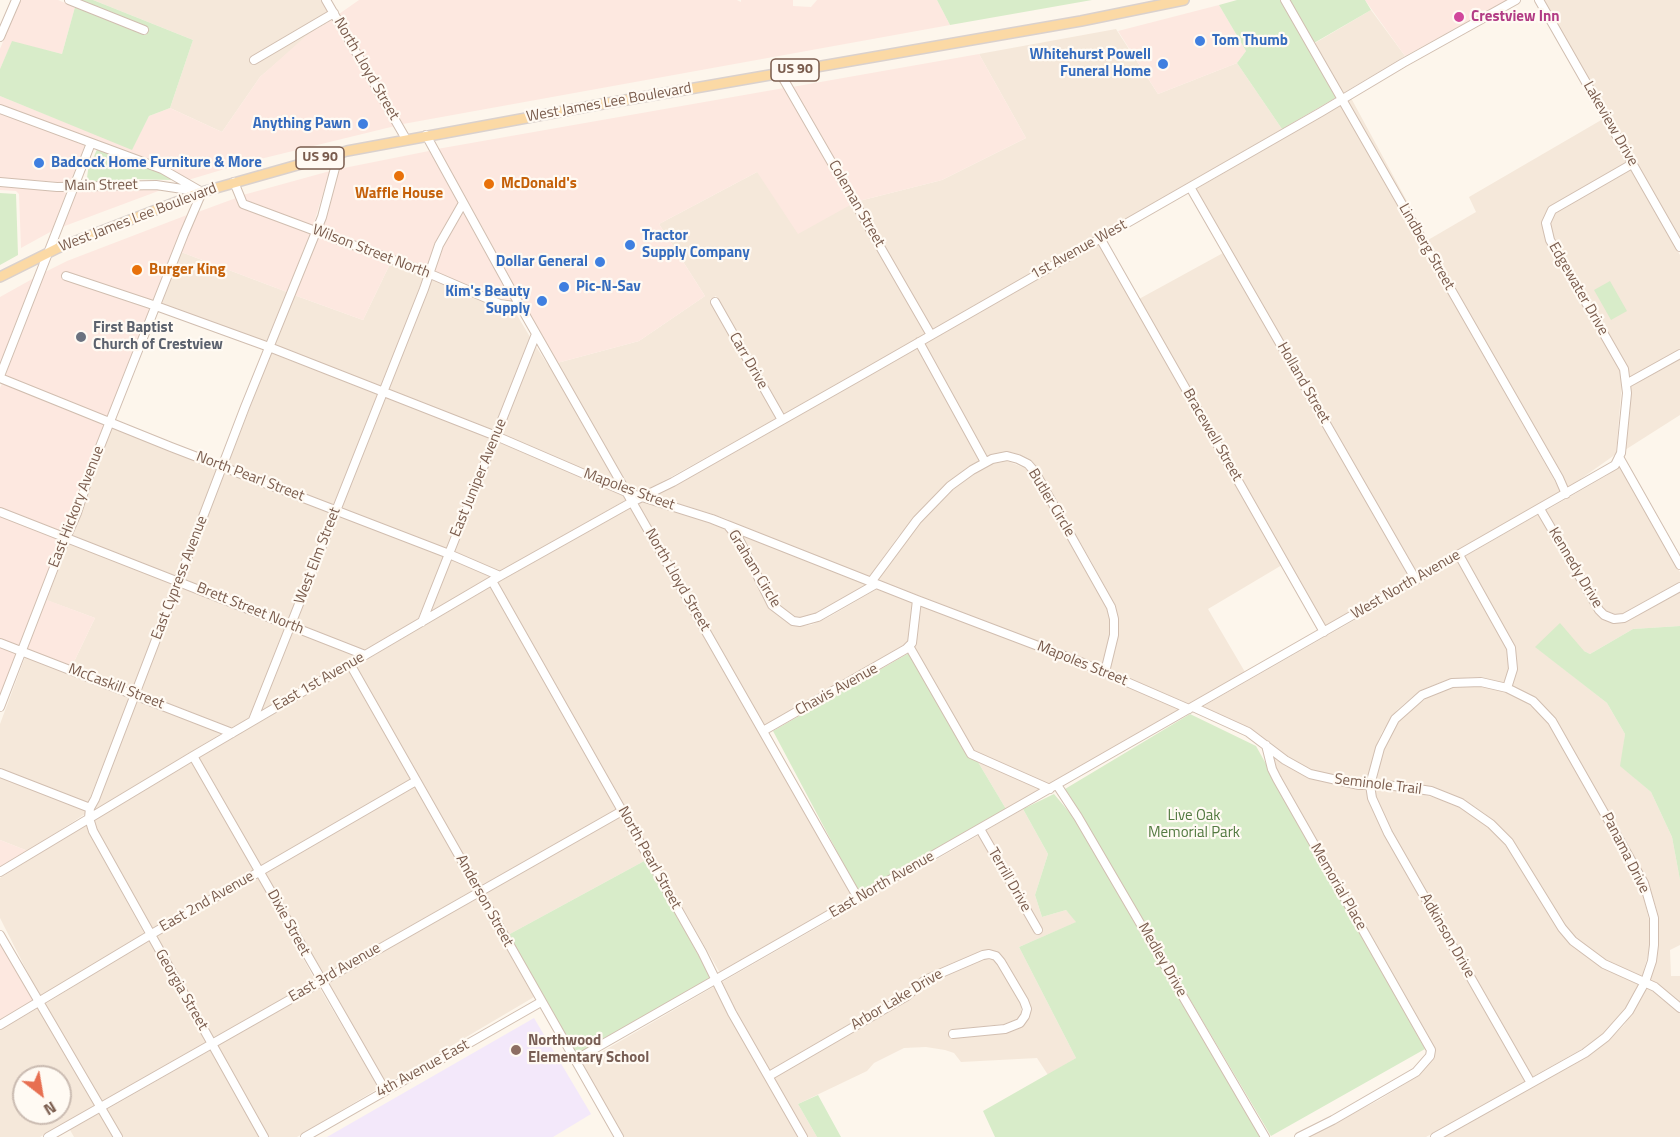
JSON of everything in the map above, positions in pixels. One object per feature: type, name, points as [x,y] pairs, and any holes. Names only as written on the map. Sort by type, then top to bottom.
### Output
[{"type":"main road","name":"West James Lee Boulevard","points":[[47,253],[95,232],[202,192],[339,153],[426,135],[1081,21],[1184,0]]},
{"type":"main road","name":"US 90","points":[[0,277],[47,253]]},
{"type":"street","points":[[0,37],[16,0]]},
{"type":"street","points":[[69,0],[144,30]]},
{"type":"street","name":"Lindberg Street","points":[[1285,0],[1559,478],[1566,494]]},
{"type":"street","name":"1st Avenue West","points":[[641,497],[673,482],[1516,0]]},
{"type":"street","name":"Lakeview Drive","points":[[1539,0],[1680,247]]},
{"type":"street","name":"North Lloyd Street","points":[[330,1],[334,14],[406,139]]},
{"type":"street","points":[[254,60],[334,14]]},
{"type":"street","name":"Coleman Street","points":[[780,73],[931,335]]},
{"type":"street","points":[[0,109],[162,169],[202,192]]},
{"type":"street","name":"North Lloyd Street","points":[[426,135],[536,334],[858,898]]},
{"type":"street","points":[[0,377],[91,142]]},
{"type":"street","name":"East Cypress Avenue","points":[[90,808],[268,348],[322,217],[339,153]]},
{"type":"street","name":"Edgewater Drive","points":[[1619,457],[1626,384],[1624,369],[1550,240],[1546,223],[1552,210],[1632,164]]},
{"type":"street","name":"Main Street","points":[[0,182],[73,187],[156,185],[202,192]]},
{"type":"street","name":"Wilson Street North","points":[[234,182],[243,204],[428,273],[500,304],[521,307]]},
{"type":"street","name":"Holland Street","points":[[1190,187],[1416,580]]},
{"type":"street","name":"East Hickory Avenue","points":[[0,707],[202,192]]},
{"type":"street","name":"West Elm Street","points":[[253,721],[439,245],[463,203]]},
{"type":"street","name":"Bracewell Street","points":[[1100,238],[1324,632]]},
{"type":"street","name":"Mapoles Street","points":[[66,276],[156,306],[383,392],[496,436],[626,492],[727,525],[1105,672],[1191,708]]},
{"type":"street","name":"Carr Drive","points":[[715,302],[782,420]]},
{"type":"street","name":"East Juniper Avenue","points":[[422,622],[536,334]]},
{"type":"street","points":[[919,342],[985,462]]},
{"type":"street","points":[[1626,384],[1680,354]]},
{"type":"street","name":"North Pearl Street","points":[[0,377],[500,576]]},
{"type":"street","name":"Butler Circle","points":[[873,583],[900,541],[950,486],[985,462],[1007,456],[1028,464],[1035,472],[1112,607],[1114,635],[1105,672]]},
{"type":"street","points":[[1619,457],[1680,565]]},
{"type":"street","name":"West North Avenue","points":[[1191,708],[1604,472],[1615,465],[1619,457]]},
{"type":"street","name":"East 1st Avenue","points":[[0,872],[500,576],[641,497]]},
{"type":"street","name":"Kennedy Drive","points":[[1540,509],[1604,615],[1614,619],[1624,618],[1680,587]]},
{"type":"street","name":"Brett Street North","points":[[0,512],[365,656]]},
{"type":"street","name":"Graham Circle","points":[[727,525],[742,544],[772,604],[793,621],[800,622],[818,617],[873,583]]},
{"type":"street","points":[[1459,555],[1511,648],[1513,669],[1507,688]]},
{"type":"street","name":"North Pearl Street","points":[[492,581],[803,1137]]},
{"type":"street","points":[[917,600],[912,643],[909,646],[971,754],[1053,787]]},
{"type":"street","name":"McCaskill Street","points":[[0,643],[232,733]]},
{"type":"street","name":"Chavis Avenue","points":[[763,731],[901,654],[909,646]]},
{"type":"street","name":"Anderson Street","points":[[350,664],[619,1137]]},
{"type":"street","name":"Panama Drive","points":[[1371,785],[1385,734],[1400,713],[1415,700],[1430,691],[1461,682],[1493,683],[1507,688],[1533,701],[1552,721],[1644,883],[1654,925],[1653,952],[1645,982],[1629,1011],[1606,1038],[1584,1053],[1436,1137]]},
{"type":"street","name":"Seminole Trail","points":[[1191,708],[1248,732],[1285,760],[1310,774],[1352,784],[1386,785],[1431,791],[1461,803],[1482,816],[1501,833],[1515,851],[1562,928],[1574,941],[1599,960],[1645,982]]},
{"type":"street","name":"East North Avenue","points":[[575,1060],[1191,708]]},
{"type":"street","name":"Memorial Place","points":[[1266,745],[1277,779],[1431,1050],[1430,1056],[1416,1072],[1299,1137]]},
{"type":"street","name":"Dixie Street","points":[[193,756],[385,1090]]},
{"type":"street","points":[[0,773],[90,808]]},
{"type":"street","name":"East 2nd Avenue","points":[[0,1025],[416,781]]},
{"type":"street","name":"Adkinson Drive","points":[[1371,785],[1375,805],[1388,832],[1531,1083]]},
{"type":"street","name":"Medley Drive","points":[[1053,787],[1078,817],[1265,1137]]},
{"type":"street","name":"Georgia Street","points":[[90,808],[89,818],[93,831],[264,1137]]},
{"type":"street","name":"East 3rd Avenue","points":[[48,1137],[622,811]]},
{"type":"street","name":"Terrill Drive","points":[[980,829],[1038,930]]},
{"type":"street","points":[[0,935],[118,1137]]},
{"type":"street","name":"Arbor Lake Drive","points":[[769,1076],[912,993],[925,980],[983,955],[996,956],[1024,1001],[1025,1016],[1020,1023],[1005,1029],[953,1034]]},
{"type":"street","points":[[1645,982],[1680,1008]]},
{"type":"street","name":"4th Avenue East","points":[[305,1137],[541,1002]]},
{"type":"shaded area","points":[[20,0],[58,0],[75,7],[62,54],[12,42],[0,69],[0,49]]},
{"type":"shaded area","points":[[93,0],[322,0],[329,12],[249,58],[253,65],[320,26],[260,77],[222,132],[170,108],[193,40]]},
{"type":"shaded area","points":[[359,0],[737,0],[741,2],[741,0],[793,0],[793,6],[811,7],[817,0],[937,0],[950,25],[403,124],[339,14]]},
{"type":"shaded area","points":[[1365,0],[1507,0],[1405,56]]},
{"type":"shaded area","points":[[1544,0],[1680,0],[1680,240],[1550,12]]},
{"type":"shaded area","points":[[1219,5],[1246,51],[1237,63],[1158,94],[1118,31]]},
{"type":"shaded area","points":[[1371,10],[1405,56],[1343,93],[1315,43]]},
{"type":"shaded area","points":[[333,19],[395,126],[248,162],[188,180],[163,166],[0,105],[0,96],[132,149],[149,116],[170,108],[222,132],[260,77],[307,35]]},
{"type":"shaded area","points":[[1116,29],[1158,94],[1237,63],[1282,129],[932,330],[859,201],[942,180],[1026,138],[979,54]]},
{"type":"shaded area","points":[[979,54],[1026,138],[942,180],[859,201],[792,87]]},
{"type":"shaded area","points":[[784,88],[852,204],[798,234],[757,172],[659,224],[705,296],[639,341],[557,363],[437,149]]},
{"type":"shaded area","points":[[1351,98],[1428,240],[1476,212],[1469,197],[1603,119],[1627,162],[1550,206],[1542,222],[1547,242],[1620,371],[1622,382],[1616,454],[1568,488],[1347,101]]},
{"type":"shaded area","points":[[1341,105],[1561,492],[1417,574],[1196,189]]},
{"type":"shaded area","points":[[0,113],[85,145],[70,183],[0,178]]},
{"type":"shaded area","points":[[429,151],[459,202],[435,243],[426,268],[321,229],[339,169]]},
{"type":"shaded area","points":[[1631,169],[1680,255],[1680,350],[1630,378],[1627,368],[1554,239],[1550,224],[1555,213]]},
{"type":"shaded area","points":[[330,171],[313,226],[246,200],[243,195]]},
{"type":"shaded area","points":[[757,172],[852,204],[926,334],[783,415],[716,296],[710,299],[777,418],[641,493],[628,489],[557,363],[639,341],[705,296],[659,224]]},
{"type":"shaded area","points":[[0,186],[67,191],[52,231],[21,248],[19,194],[16,191],[0,190]]},
{"type":"shaded area","points":[[161,190],[62,227],[76,191]]},
{"type":"shaded area","points":[[236,198],[243,208],[310,233],[287,292],[181,252],[198,212]]},
{"type":"shaded area","points":[[463,211],[514,302],[482,292],[433,271],[442,248]]},
{"type":"shaded area","points":[[187,215],[153,301],[63,272],[62,279],[150,309],[108,417],[5,376],[45,272],[67,261]]},
{"type":"shaded area","points":[[318,236],[390,264],[363,320],[294,295]]},
{"type":"shaded area","points":[[1099,243],[1282,565],[1208,609],[1245,672],[1189,704],[1110,670],[1118,637],[1118,618],[1115,605],[1091,561],[1038,470],[1007,453],[987,456],[924,344]]},
{"type":"shaded area","points":[[181,252],[287,292],[266,342],[161,304]]},
{"type":"shaded area","points":[[1223,253],[1410,578],[1325,626],[1139,299]]},
{"type":"shaded area","points":[[390,264],[424,276],[381,387],[274,345],[294,295],[363,320]]},
{"type":"shaded area","points":[[34,278],[14,327],[0,365],[0,297]]},
{"type":"shaded area","points":[[431,279],[499,308],[514,310],[530,337],[493,431],[388,390]]},
{"type":"shaded area","points":[[535,345],[550,365],[617,484],[501,434]]},
{"type":"shaded area","points":[[918,348],[980,460],[947,483],[926,504],[897,538],[869,577],[736,525],[727,519],[655,496]]},
{"type":"shaded area","points":[[271,353],[378,394],[333,506],[228,464]]},
{"type":"shaded area","points":[[1680,359],[1680,415],[1625,450],[1630,387]]},
{"type":"shaded area","points":[[2,383],[105,425],[64,533],[0,508],[0,388]]},
{"type":"shaded area","points":[[386,397],[490,438],[447,549],[341,509]]},
{"type":"shaded area","points":[[112,427],[218,469],[176,576],[72,536]]},
{"type":"shaded area","points":[[498,442],[624,495],[626,500],[499,572],[454,552]]},
{"type":"shaded area","points":[[1007,461],[1025,468],[1032,474],[1108,608],[1110,634],[1102,666],[878,580],[920,523],[953,490],[987,465]]},
{"type":"shaded area","points":[[1620,466],[1680,572],[1680,582],[1620,615],[1601,608],[1545,511]]},
{"type":"shaded area","points":[[225,471],[330,513],[288,621],[184,579]]},
{"type":"shaded area","points":[[642,501],[725,528],[736,541],[769,607],[785,621],[801,626],[811,625],[877,589],[913,603],[908,641],[878,662],[764,726],[637,504]]},
{"type":"shaded area","points":[[631,507],[853,896],[720,973],[497,583]]},
{"type":"shaded area","points":[[1539,514],[1595,612],[1603,619],[1613,623],[1626,622],[1680,592],[1680,626],[1633,629],[1590,654],[1584,651],[1536,647],[1607,703],[1625,734],[1621,766],[1651,792],[1672,837],[1680,880],[1680,945],[1670,950],[1671,976],[1680,976],[1680,1003],[1650,980],[1657,954],[1658,926],[1656,908],[1648,882],[1555,719],[1535,698],[1512,686],[1517,669],[1514,647],[1464,557]]},
{"type":"shaded area","points":[[0,516],[61,540],[19,646],[0,639]]},
{"type":"shaded area","points":[[338,516],[444,556],[418,619],[364,651],[296,624]]},
{"type":"shaded area","points":[[741,535],[867,585],[816,614],[800,618],[794,617],[775,602]]},
{"type":"shaded area","points":[[69,543],[173,584],[133,689],[72,666],[95,618],[46,600]]},
{"type":"shaded area","points":[[64,552],[47,600],[95,618],[72,666],[27,649]]},
{"type":"shaded area","points":[[451,559],[491,577],[430,612]]},
{"type":"shaded area","points":[[1458,561],[1507,649],[1509,668],[1504,683],[1481,677],[1450,679],[1412,697],[1397,710],[1382,732],[1367,781],[1311,770],[1287,757],[1250,729],[1202,707]]},
{"type":"shaded area","points":[[181,587],[285,628],[250,718],[231,728],[140,692]]},
{"type":"shaded area","points":[[490,587],[617,809],[480,887],[356,666]]},
{"type":"shaded area","points":[[921,606],[1083,667],[1181,709],[1049,784],[973,751],[914,647]]},
{"type":"shaded area","points":[[293,631],[356,656],[261,711]]},
{"type":"shaded area","points":[[0,647],[16,653],[0,696]]},
{"type":"shaded area","points":[[25,657],[130,697],[88,803],[0,768],[0,724]]},
{"type":"shaded area","points":[[349,670],[411,779],[260,866],[198,758]]},
{"type":"shaded area","points":[[1470,686],[1493,687],[1520,698],[1538,711],[1554,731],[1641,884],[1650,925],[1649,951],[1642,977],[1605,960],[1576,938],[1565,925],[1518,849],[1503,830],[1484,813],[1462,799],[1432,788],[1376,781],[1383,750],[1403,716],[1432,694]]},
{"type":"shaded area","points":[[137,700],[222,733],[93,811],[99,801]]},
{"type":"shaded area","points":[[1272,755],[1310,778],[1352,788],[1367,789],[1371,806],[1385,834],[1526,1081],[1426,1137],[1308,1137],[1379,1100],[1418,1076],[1433,1059],[1435,1051],[1275,768]]},
{"type":"shaded area","points":[[192,761],[254,870],[151,929],[96,830],[93,820]]},
{"type":"shaded area","points":[[978,762],[1041,789],[1006,809]]},
{"type":"shaded area","points":[[0,777],[86,811],[85,814],[28,851],[0,840]]},
{"type":"shaded area","points":[[415,786],[474,890],[322,976],[264,874]]},
{"type":"shaded area","points":[[1375,789],[1418,793],[1449,802],[1489,827],[1498,836],[1512,853],[1559,930],[1571,944],[1592,961],[1639,984],[1625,1009],[1609,1029],[1582,1049],[1532,1077],[1391,831],[1378,804]]},
{"type":"shaded area","points":[[1023,809],[1048,854],[1035,895],[1042,917],[1066,910],[1077,922],[1019,947],[1076,1058],[1048,1075],[1037,1058],[961,1062],[954,1053],[945,1050],[926,1047],[904,1048],[874,1063],[867,1071],[798,1104],[817,1137],[808,1137],[774,1078],[910,999],[927,984],[984,959],[994,960],[998,964],[1021,1003],[1021,1014],[1018,1019],[1004,1024],[949,1030],[950,1038],[1016,1030],[1024,1025],[1029,1017],[1028,1001],[1004,959],[996,952],[982,951],[923,976],[905,992],[770,1071],[722,982],[979,835],[1037,935],[1043,931],[985,831]]},
{"type":"shaded area","points":[[621,816],[646,860],[508,935],[484,894]]},
{"type":"shaded area","points":[[87,824],[89,833],[144,933],[40,997],[0,918],[0,878]]},
{"type":"shaded area","points":[[0,840],[28,851],[0,867]]},
{"type":"shaded area","points":[[258,877],[315,980],[213,1039],[155,937]]},
{"type":"shaded area","points":[[478,898],[534,997],[385,1085],[326,983]]},
{"type":"shaded area","points":[[149,940],[207,1042],[102,1102],[45,1004]]},
{"type":"shaded area","points":[[0,942],[34,1000],[0,1020]]},
{"type":"shaded area","points":[[715,986],[799,1137],[623,1137],[581,1064]]},
{"type":"shaded area","points":[[319,987],[379,1088],[297,1137],[269,1137],[217,1046]]},
{"type":"shaded area","points":[[1647,988],[1680,1013],[1680,1137],[1444,1137],[1594,1052],[1624,1025]]},
{"type":"shaded area","points":[[38,1008],[71,1065],[12,1065],[12,1125],[61,1125],[40,1137],[0,1137],[0,1030]]},
{"type":"shaded area","name":"Northwood Elementary School","points":[[534,1018],[591,1114],[553,1137],[327,1137]]},
{"type":"shaded area","points":[[211,1050],[260,1137],[122,1137],[106,1110]]},
{"type":"shaded area","points":[[72,1066],[95,1106],[72,1119]]},
{"type":"shaded area","points":[[100,1113],[114,1137],[74,1137],[70,1130]]},
{"type":"green space","points":[[79,0],[93,0],[193,40],[170,108],[149,116],[132,150],[0,96],[0,69],[12,41],[62,54],[75,7],[146,35],[148,28]]},
{"type":"green space","points":[[937,0],[1092,0],[950,25]]},
{"type":"green space","points":[[1237,0],[1280,0],[1337,97],[1282,129],[1237,63],[1246,51],[1219,5]]},
{"type":"green space","points":[[1289,0],[1365,0],[1371,10],[1314,43]]},
{"type":"green space","points":[[98,147],[160,171],[172,180],[132,179],[92,182],[87,178],[88,170]]},
{"type":"green space","points":[[0,193],[16,194],[18,255],[0,265]]},
{"type":"green space","points":[[1610,281],[1627,311],[1611,320],[1594,290]]},
{"type":"green space","points":[[1560,623],[1584,651],[1590,654],[1633,629],[1680,626],[1680,880],[1672,837],[1651,792],[1620,766],[1625,734],[1607,703],[1535,647]]},
{"type":"green space","points":[[909,653],[964,751],[978,762],[1006,809],[859,893],[773,731]]},
{"type":"green space","name":"Live Oak Memorial Park","points":[[1190,714],[1256,746],[1425,1049],[1271,1136],[1065,789]]},
{"type":"green space","points":[[1054,794],[1075,819],[1261,1137],[995,1137],[983,1111],[1076,1058],[1019,947],[1076,922],[1066,910],[1042,917],[1035,895],[1048,854],[1023,809]]},
{"type":"green space","points":[[646,860],[711,978],[576,1055],[508,935]]},
{"type":"green space","points":[[818,1095],[841,1137],[817,1137],[798,1104]]},
{"type":"place","name":"Crestview Inn","points":[[1459,17]]},
{"type":"place","name":"Tom Thumb","points":[[1200,41]]},
{"type":"place","name":"Whitehurst Powell Funeral Home","points":[[1163,64]]},
{"type":"place","name":"Anything Pawn","points":[[363,124]]},
{"type":"place","name":"Badcock Home Furniture & More","points":[[39,163]]},
{"type":"place","name":"Waffle House","points":[[399,176]]},
{"type":"place","name":"McDonald's","points":[[489,184]]},
{"type":"place","name":"Tractor Supply Company","points":[[630,245]]},
{"type":"place","name":"Dollar General","points":[[600,262]]},
{"type":"place","name":"Burger King","points":[[137,270]]},
{"type":"place","name":"Pic-N-Sav","points":[[564,287]]},
{"type":"place","name":"Kim's Beauty Supply","points":[[542,301]]},
{"type":"place","name":"First Baptist Church of Crestview","points":[[81,337]]},
{"type":"place","name":"Northwood Elementary School","points":[[516,1050]]}]
